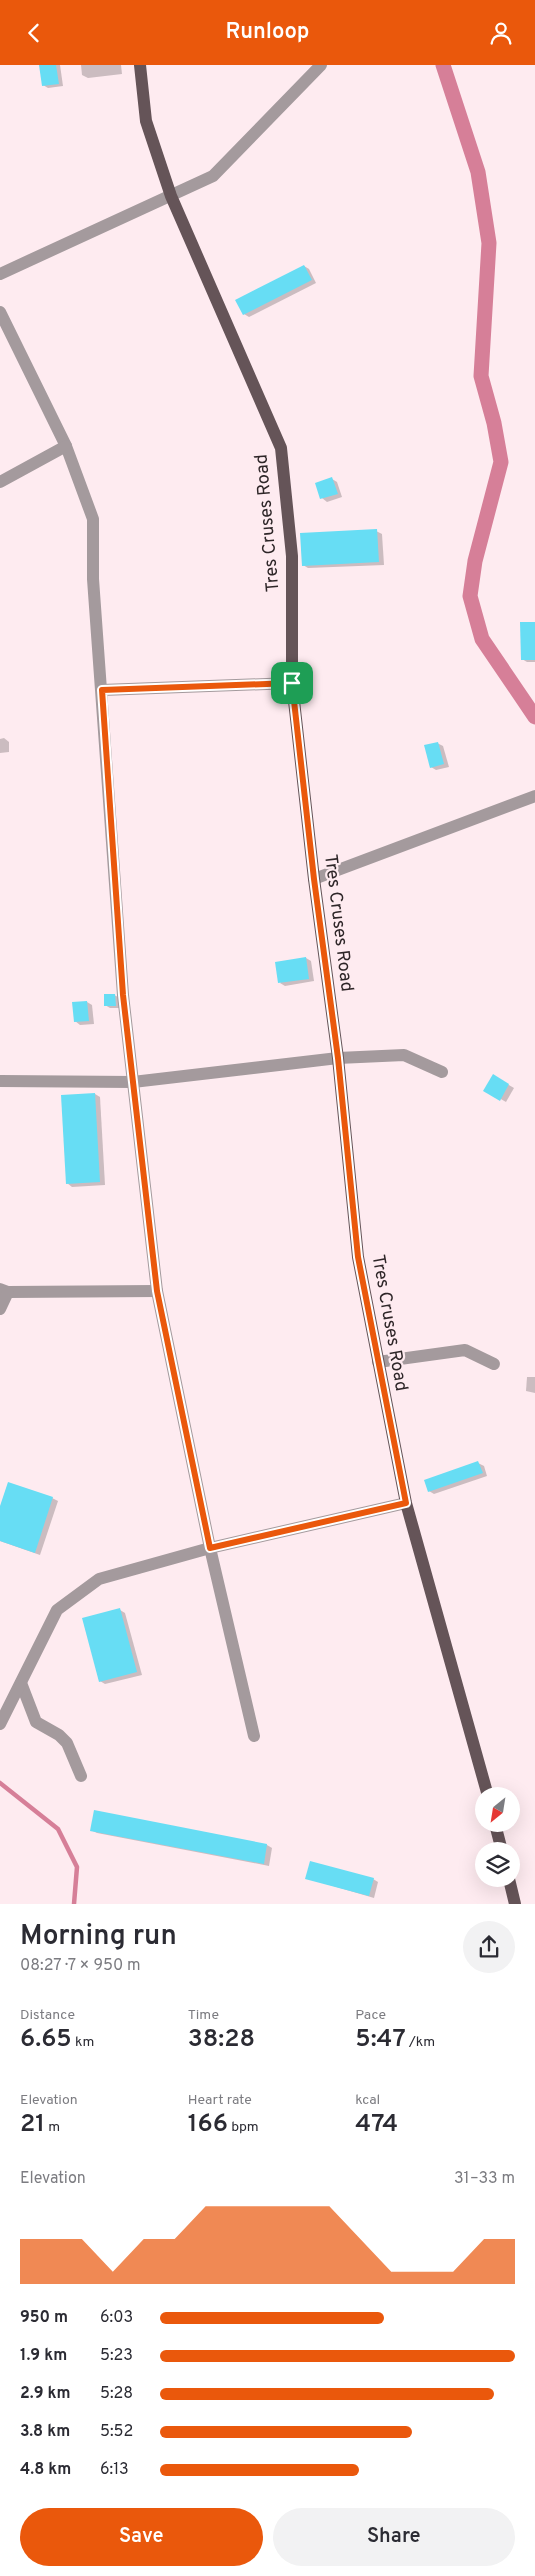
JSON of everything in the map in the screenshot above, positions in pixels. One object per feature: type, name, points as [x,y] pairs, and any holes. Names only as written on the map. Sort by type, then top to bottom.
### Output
[{"type":"main road","name":"Tres Cruses Road","points":[[140,65],[146,121],[170,196],[281,448],[292,556],[292,683],[314,879],[338,1058],[358,1257],[406,1503],[485,1787]]},
{"type":"main road","points":[[511,1887],[515,1903]]},
{"type":"street","points":[[0,274],[213,176],[321,65]]},
{"type":"street","points":[[0,311],[66,446],[93,519],[93,579],[123,995],[157,1291],[210,1548],[254,1736]]},
{"type":"street","points":[[0,482],[66,446]]},
{"type":"street","points":[[102,690],[292,683]]},
{"type":"street","points":[[314,879],[535,796]]},
{"type":"street","points":[[0,1081],[133,1082],[338,1058],[404,1055],[442,1072]]},
{"type":"street","points":[[0,1309],[4,1291],[157,1291]]},
{"type":"street","points":[[378,1363],[465,1350],[494,1364]]},
{"type":"street","points":[[0,1724],[57,1610],[99,1579],[210,1548],[406,1503]]},
{"type":"street","points":[[21,1683],[36,1722],[59,1735],[68,1743],[81,1776]]},
{"type":"building","points":[[39,65],[56,65],[59,84],[42,86]]},
{"type":"building","points":[[304,265],[312,280],[243,315],[235,300]]},
{"type":"building","points":[[332,477],[338,494],[320,499],[315,483]]},
{"type":"building","points":[[377,529],[379,562],[302,566],[300,533]]},
{"type":"building","points":[[520,622],[535,622],[535,660],[521,660]]},
{"type":"building","points":[[438,742],[444,764],[430,768],[424,745]]},
{"type":"building","points":[[306,957],[309,979],[278,983],[275,962]]},
{"type":"building","points":[[104,994],[115,994],[116,1006],[104,1006]]},
{"type":"building","points":[[87,1001],[89,1021],[74,1022],[72,1002]]},
{"type":"building","points":[[493,1074],[509,1084],[500,1101],[483,1091]]},
{"type":"building","points":[[95,1093],[100,1182],[66,1184],[61,1095]]},
{"type":"building","points":[[478,1461],[483,1473],[428,1492],[424,1480]]},
{"type":"building","points":[[8,1482],[53,1497],[35,1553],[0,1541],[0,1506]]},
{"type":"building","points":[[120,1608],[137,1672],[99,1682],[82,1618]]},
{"type":"building","points":[[94,1810],[267,1844],[264,1864],[90,1831]]},
{"type":"building","points":[[310,1861],[374,1878],[369,1896],[305,1879]]},
{"type":"waterway","points":[[443,65],[478,172],[489,243],[481,376],[494,423],[501,462],[475,561],[470,596],[482,639],[535,717]]},
{"type":"waterway","points":[[0,1783],[58,1829],[77,1867],[74,1904]]},
{"type":"route","points":[[292,683],[314,879],[338,1058],[358,1257],[389,1424],[406,1503],[210,1548],[157,1291],[123,995],[102,690],[292,683]]}]
